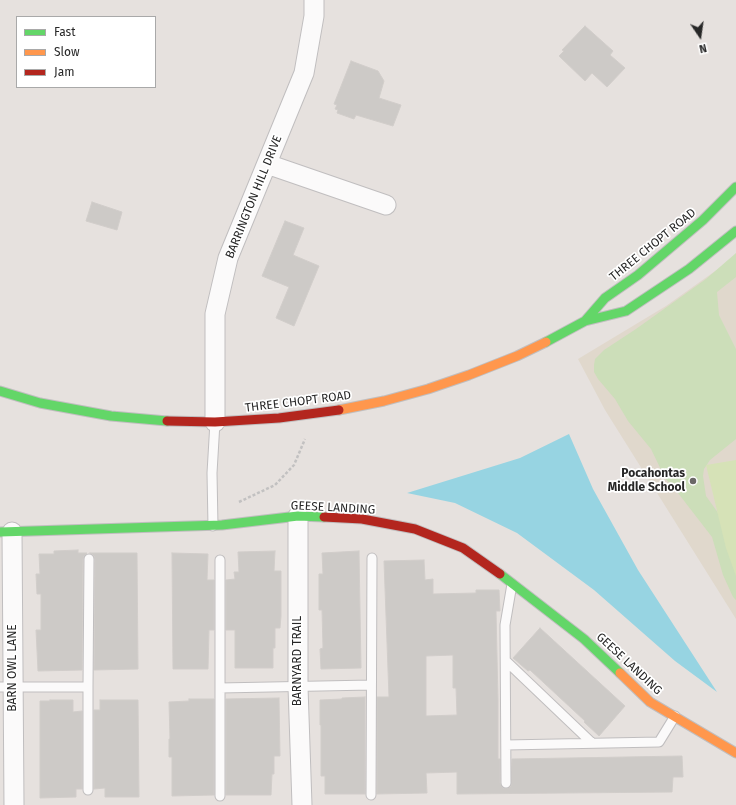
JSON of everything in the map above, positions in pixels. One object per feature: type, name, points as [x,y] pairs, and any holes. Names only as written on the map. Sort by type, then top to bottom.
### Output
[{"type":"main road","name":"THREE CHOPT ROAD","points":[[585,321],[605,298],[638,275],[703,220],[736,187]]},
{"type":"main road","name":"THREE CHOPT ROAD","points":[[0,391],[40,403],[111,416],[151,420],[215,422],[279,418],[345,409],[384,401],[421,391],[469,375],[516,356],[585,321],[626,310],[689,269],[736,231]]},
{"type":"main road","name":"GEESE LANDING","points":[[6,532],[213,526],[298,516],[362,519],[415,528],[463,548],[512,583],[584,639],[650,702],[736,753]]},
{"type":"street","name":"BARRINGTON HILL DRIVE","points":[[215,422],[215,314],[228,258],[304,73],[314,16],[314,0]]},
{"type":"street","points":[[267,164],[386,205]]},
{"type":"street","name":"BARNYARD TRAIL","points":[[298,516],[298,687],[302,805]]},
{"type":"street","name":"BARN OWL LANE","points":[[6,532],[7,687],[14,805]]},
{"type":"lane","points":[[213,526],[212,473],[215,422]]},
{"type":"lane","points":[[88,790],[89,558]]},
{"type":"lane","points":[[371,795],[372,558]]},
{"type":"lane","points":[[220,560],[220,796]]},
{"type":"lane","points":[[506,783],[505,625],[512,583]]},
{"type":"lane","points":[[506,661],[592,743]]},
{"type":"lane","points":[[220,688],[371,685]]},
{"type":"lane","points":[[7,687],[88,687]]},
{"type":"lane","points":[[506,745],[659,742],[675,716]]},
{"type":"path","points":[[212,507],[241,501],[275,485],[294,465],[305,439]]},
{"type":"shaded area","name":"Pocahontas Middle School","points":[[736,254],[736,619],[605,410],[578,359],[666,306],[725,264]]},
{"type":"green space","name":"Pocahontas Middle School","points":[[736,253],[736,277],[717,292],[719,315],[736,349],[736,439],[710,460],[704,469],[703,476],[706,496],[736,538],[736,600],[733,597],[723,575],[712,537],[665,478],[651,449],[628,421],[615,399],[598,379],[594,372],[594,365],[595,359],[604,350],[706,279]]},
{"type":"green space","points":[[736,460],[736,576],[726,548],[706,465]]},
{"type":"water","points":[[569,434],[593,489],[638,570],[717,692],[675,661],[594,590],[517,533],[455,503],[407,493],[520,458]]},
{"type":"building","points":[[585,26],[613,51],[610,55],[625,68],[607,87],[592,73],[585,81],[559,56],[564,51],[562,50]]},
{"type":"building","points":[[351,61],[378,71],[384,81],[379,98],[401,105],[393,126],[356,115],[354,119],[337,113],[338,110],[335,109],[337,105],[334,104]]},
{"type":"building","points":[[92,202],[122,212],[117,230],[86,221]]},
{"type":"building","points":[[285,221],[304,228],[293,255],[319,266],[294,326],[276,318],[289,287],[262,276]]},
{"type":"building","points":[[78,550],[78,553],[87,553],[83,559],[82,670],[38,671],[36,630],[41,630],[41,594],[37,594],[36,574],[40,574],[39,554],[54,554],[54,551]]},
{"type":"building","points":[[275,551],[274,571],[281,571],[281,616],[280,628],[275,628],[273,668],[235,668],[235,630],[226,630],[226,580],[235,579],[234,572],[239,572],[238,552]]},
{"type":"building","points":[[359,551],[361,668],[321,669],[320,649],[323,648],[322,610],[319,610],[319,574],[323,574],[322,553]]},
{"type":"building","points":[[90,553],[137,553],[138,669],[94,670],[95,559]]},
{"type":"building","points":[[172,553],[208,554],[207,580],[214,580],[214,630],[209,630],[208,669],[173,669]]},
{"type":"building","points":[[424,560],[425,580],[433,579],[433,594],[476,593],[476,590],[499,590],[500,611],[496,611],[498,759],[500,759],[500,783],[503,788],[506,789],[511,786],[512,759],[682,756],[683,777],[673,777],[672,792],[457,794],[457,772],[426,773],[427,793],[377,794],[377,697],[389,697],[384,561]],"holes":[[[453,655],[453,688],[456,688],[457,715],[426,716],[426,656]]]},
{"type":"building","points":[[540,628],[625,706],[599,736],[530,670],[528,671],[513,658]]},
{"type":"building","points":[[365,697],[365,794],[325,794],[325,776],[321,776],[320,700]]},
{"type":"building","points":[[279,698],[280,756],[274,756],[274,774],[272,774],[271,795],[226,795],[226,699]]},
{"type":"building","points":[[189,699],[214,699],[214,795],[172,796],[172,757],[169,757],[169,702],[189,701]]},
{"type":"building","points":[[73,700],[73,712],[82,711],[82,789],[76,789],[76,797],[40,798],[40,701]]},
{"type":"building","points":[[100,700],[138,700],[139,797],[105,797],[105,788],[94,789],[94,710],[100,710]]},
{"type":"traffic: fast","points":[[585,321],[605,298],[638,275],[703,220],[736,187]]},
{"type":"traffic: fast","points":[[546,342],[585,321],[626,311],[689,269],[736,231]]},
{"type":"traffic: fast","points":[[0,391],[40,403],[111,416],[167,421]]},
{"type":"traffic: fast","points":[[0,532],[222,525],[298,516],[324,517]]},
{"type":"traffic: fast","points":[[500,574],[584,639],[620,673]]},
{"type":"traffic: slow","points":[[339,410],[384,401],[428,389],[517,356],[546,342]]},
{"type":"traffic: slow","points":[[620,673],[650,702],[736,753]]},
{"type":"traffic: jam","points":[[167,421],[215,422],[279,418],[339,410]]},
{"type":"traffic: jam","points":[[324,517],[362,519],[415,529],[463,548],[500,574]]},
{"type":"place","name":"Pocahontas Middle School","points":[[693,481]]}]
